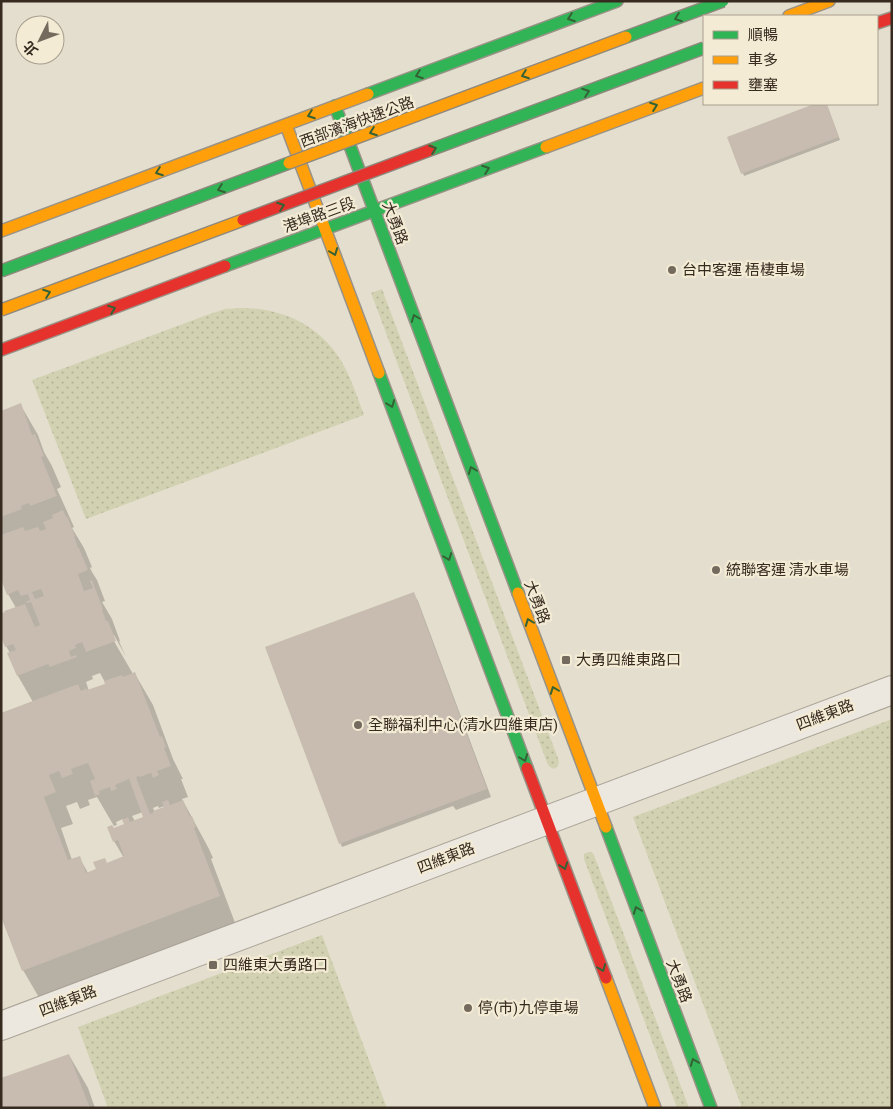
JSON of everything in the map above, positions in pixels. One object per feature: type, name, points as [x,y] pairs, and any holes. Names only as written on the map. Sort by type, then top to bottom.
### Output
[{"type":"main road","points":[[1,231],[617,1]]},
{"type":"main road","name":"西部濱海快速公路","points":[[1,271],[723,1]]},
{"type":"main road","points":[[792,15],[829,1]]},
{"type":"main road","points":[[878,23],[892,18]]},
{"type":"main road","points":[[1,310],[703,48]]},
{"type":"main road","name":"港埠路三段","points":[[1,350],[703,88]]},
{"type":"main road","name":"大勇路","points":[[335,106],[711,1108]]},
{"type":"main road","points":[[286,125],[655,1108]]},
{"type":"street","name":"四維東路","points":[[1,1026],[892,690]]},
{"type":"green space","points":[[382,289],[559,761],[558,766],[554,769],[548,765],[371,293]]},
{"type":"green space","points":[[225,309],[257,309],[288,316],[315,331],[337,354],[353,385],[364,415],[86,519],[32,380],[207,315]]},
{"type":"green space","points":[[892,719],[892,1108],[742,1108],[633,817]]},
{"type":"green space","points":[[588,852],[594,855],[689,1108],[677,1108],[584,859],[584,854]]},
{"type":"green space","points":[[322,935],[387,1108],[108,1108],[78,1027]]},
{"type":"building","points":[[811,105],[827,105],[839,137],[741,174],[727,137]]},
{"type":"building","points":[[21,403],[32,435],[35,434],[44,456],[41,457],[57,496],[30,506],[29,503],[21,506],[22,509],[1,517],[1,411]]},
{"type":"building","points":[[63,510],[67,516],[88,570],[78,574],[84,591],[93,588],[90,581],[92,580],[106,621],[108,621],[116,641],[86,652],[82,642],[75,645],[76,648],[69,651],[71,657],[76,655],[77,657],[50,667],[48,664],[17,676],[7,653],[16,650],[13,644],[5,647],[1,637],[1,613],[25,604],[35,627],[40,625],[31,602],[26,602],[30,600],[28,594],[21,596],[18,590],[7,595],[1,579],[1,535],[23,527],[25,531],[38,527],[40,531],[46,529],[43,522],[53,518],[52,515]],"holes":[[[41,589],[44,596],[35,599],[32,592]]]},
{"type":"building","name":"全聯福利中心(清水四維東店)","points":[[414,592],[487,789],[339,844],[265,647]]},
{"type":"building","points":[[135,672],[160,737],[162,736],[166,747],[164,748],[171,766],[157,771],[159,775],[153,778],[151,773],[136,777],[150,814],[164,807],[162,802],[168,800],[170,805],[183,800],[190,817],[192,816],[196,827],[194,828],[220,896],[22,971],[1,917],[1,713],[78,684],[81,691],[105,684],[104,681],[122,675],[123,677]],"holes":[[[88,763],[95,779],[90,781],[95,796],[100,794],[99,791],[110,787],[111,791],[117,789],[115,785],[129,779],[143,817],[130,822],[128,817],[122,820],[124,824],[114,828],[112,825],[107,827],[113,842],[118,840],[124,856],[107,863],[105,858],[93,862],[96,869],[86,873],[80,856],[68,860],[44,797],[56,792],[49,775],[59,771],[62,778],[73,774],[71,769]]]},
{"type":"building","points":[[69,1054],[90,1108],[1,1108],[1,1078]]},
{"type":"traffic: fast","points":[[368,94],[617,1]]},
{"type":"traffic: fast","points":[[626,37],[723,1]]},
{"type":"traffic: fast","points":[[430,150],[703,48]]},
{"type":"traffic: fast","points":[[335,106],[518,593]]},
{"type":"traffic: fast","points":[[225,266],[546,147]]},
{"type":"traffic: fast","points":[[1,271],[289,163]]},
{"type":"traffic: fast","points":[[379,373],[527,768]]},
{"type":"traffic: fast","points":[[606,827],[711,1108]]},
{"type":"traffic: slow","points":[[792,15],[829,1]]},
{"type":"traffic: slow","points":[[289,163],[626,37]]},
{"type":"traffic: slow","points":[[546,147],[703,88]]},
{"type":"traffic: slow","points":[[1,231],[368,94]]},
{"type":"traffic: slow","points":[[286,125],[379,373]]},
{"type":"traffic: slow","points":[[1,310],[243,220]]},
{"type":"traffic: slow","points":[[518,593],[606,827]]},
{"type":"traffic: slow","points":[[606,978],[655,1108]]},
{"type":"traffic: jam","points":[[878,23],[892,18]]},
{"type":"traffic: jam","points":[[243,220],[430,150]]},
{"type":"traffic: jam","points":[[1,350],[225,266]]},
{"type":"traffic: jam","points":[[527,768],[606,978]]},
{"type":"place","name":"台中客運 梧棲車場","points":[[672,270]]},
{"type":"place","name":"統聯客運 清水車場","points":[[716,570]]},
{"type":"place","name":"大勇四維東路口","points":[[566,660]]},
{"type":"place","name":"全聯福利中心(清水四維東店)","points":[[358,725]]},
{"type":"place","name":"四維東大勇路口","points":[[213,965]]},
{"type":"place","name":"停(市)九停車場","points":[[468,1008]]}]
